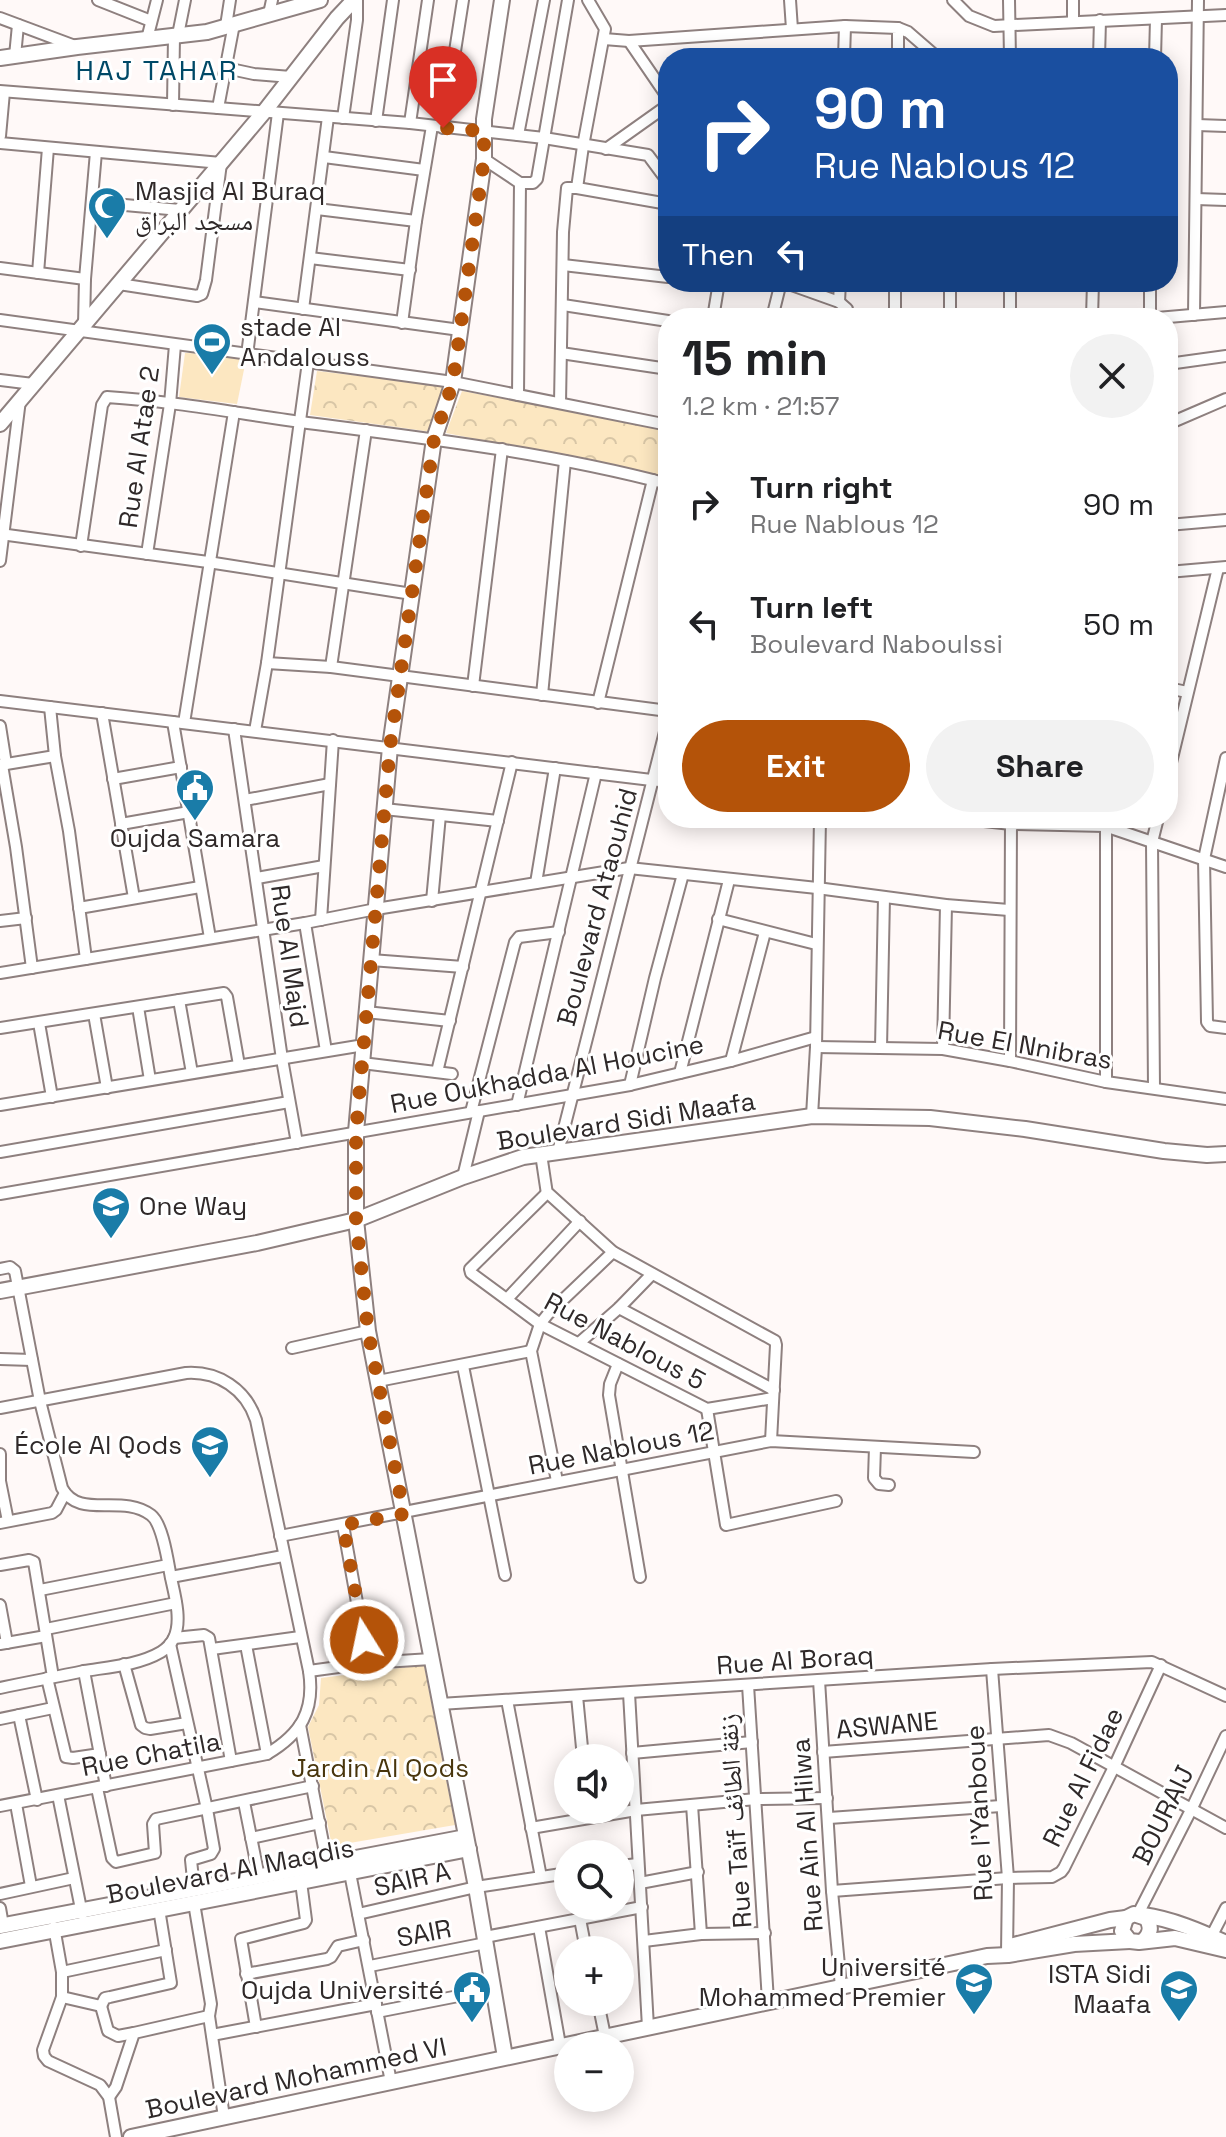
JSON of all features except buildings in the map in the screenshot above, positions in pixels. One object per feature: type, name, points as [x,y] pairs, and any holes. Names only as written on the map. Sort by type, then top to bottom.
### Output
[{"type":"street","points":[[98,0],[151,21]]},
{"type":"street","points":[[147,39],[157,0]]},
{"type":"street","points":[[173,105],[176,36],[185,0]]},
{"type":"street","points":[[218,108],[226,68],[230,0]]},
{"type":"street","points":[[18,25],[7,57],[207,32],[270,7],[320,0]]},
{"type":"street","points":[[0,424],[180,210],[271,113],[291,77],[356,0]]},
{"type":"street","points":[[343,118],[357,20],[356,0]]},
{"type":"street","points":[[376,121],[393,0]]},
{"type":"street","points":[[410,123],[428,0]]},
{"type":"street","points":[[402,323],[424,170],[437,127],[463,0]]},
{"type":"street","points":[[502,0],[484,119],[484,159],[453,382],[434,439],[390,747],[356,1132],[356,1220],[368,1331],[468,1843],[505,2057]]},
{"type":"street","points":[[518,135],[544,0]]},
{"type":"street","points":[[484,159],[520,183],[533,183],[537,179],[568,0]]},
{"type":"street","points":[[577,188],[605,29],[588,0]]},
{"type":"street","points":[[790,0],[792,29]]},
{"type":"street","points":[[953,0],[977,21],[994,26],[1226,15]]},
{"type":"street","points":[[1009,0],[1010,48]]},
{"type":"street","points":[[1073,0],[1073,21]]},
{"type":"street","points":[[1194,315],[1198,0]]},
{"type":"street","points":[[0,18],[77,47]]},
{"type":"street","points":[[1155,48],[1156,19]]},
{"type":"street","points":[[1099,48],[1100,20]]},
{"type":"street","points":[[604,39],[629,41],[845,26],[898,28],[908,32],[926,48]]},
{"type":"street","points":[[844,48],[845,26]]},
{"type":"street","points":[[898,28],[898,48]]},
{"type":"street","points":[[629,41],[658,83]]},
{"type":"street","points":[[226,68],[291,77]]},
{"type":"street","points":[[0,136],[2,92],[484,131],[648,155],[658,168]]},
{"type":"street","points":[[606,149],[658,112]]},
{"type":"street","points":[[247,355],[271,113]]},
{"type":"street","points":[[303,309],[328,117]]},
{"type":"street","points":[[1197,125],[1226,126]]},
{"type":"street","points":[[0,143],[221,163]]},
{"type":"street","points":[[38,273],[48,148]]},
{"type":"street","points":[[82,328],[96,152]]},
{"type":"street","points":[[324,157],[424,170]]},
{"type":"street","points":[[119,284],[197,296],[202,294],[221,163]]},
{"type":"street","points":[[518,395],[520,183]]},
{"type":"street","points":[[560,403],[565,192],[567,188],[577,188],[658,202]]},
{"type":"street","points":[[1196,199],[1226,200]]},
{"type":"street","points":[[92,202],[180,210]]},
{"type":"street","points":[[317,209],[416,221]]},
{"type":"street","points":[[310,258],[410,270]]},
{"type":"street","points":[[563,265],[658,276]]},
{"type":"street","points":[[0,268],[85,279]]},
{"type":"street","points":[[810,292],[839,302],[846,308]]},
{"type":"street","points":[[839,302],[840,292]]},
{"type":"street","points":[[254,302],[460,330]]},
{"type":"street","points":[[563,305],[658,319]]},
{"type":"street","points":[[1178,316],[1226,312]]},
{"type":"street","points":[[0,320],[82,328],[175,345],[453,382],[658,423]]},
{"type":"street","name":"Rue Al Atae 2","points":[[147,554],[170,404],[175,345]]},
{"type":"street","points":[[561,353],[658,368]]},
{"type":"street","points":[[1178,363],[1226,356]]},
{"type":"street","points":[[255,731],[308,362]]},
{"type":"street","points":[[0,380],[33,384]]},
{"type":"street","points":[[81,546],[102,405],[107,397],[502,449],[658,481]]},
{"type":"street","points":[[1178,420],[1226,399]]},
{"type":"street","points":[[0,561],[20,400]]},
{"type":"street","points":[[210,938],[181,767],[178,722],[224,483],[234,412]]},
{"type":"street","points":[[331,667],[366,430]]},
{"type":"street","points":[[473,686],[502,449]]},
{"type":"street","points":[[542,695],[565,461]]},
{"type":"street","points":[[598,703],[653,480]]},
{"type":"street","points":[[1178,524],[1226,520]]},
{"type":"street","points":[[2,535],[208,562],[412,594]]},
{"type":"street","points":[[1178,571],[1222,568],[1178,718]]},
{"type":"street","points":[[267,663],[331,667],[658,710]]},
{"type":"street","points":[[1178,690],[1187,692]]},
{"type":"street","points":[[0,701],[658,781]]},
{"type":"street","points":[[50,707],[86,959]]},
{"type":"street","points":[[102,713],[134,898]]},
{"type":"street","points":[[0,726],[32,968]]},
{"type":"street","name":"Rue Al Majd","points":[[234,729],[297,1143]]},
{"type":"street","points":[[321,920],[333,740]]},
{"type":"street","points":[[3,764],[55,756]]},
{"type":"street","name":"Boulevard Ataouhid","points":[[558,1152],[658,760]]},
{"type":"street","points":[[437,1072],[512,762]]},
{"type":"street","points":[[1225,764],[1204,859],[1207,1022],[1210,1026],[1226,1028]]},
{"type":"street","points":[[113,779],[181,767]]},
{"type":"street","points":[[536,883],[555,768]]},
{"type":"street","points":[[517,1105],[596,773]]},
{"type":"street","points":[[245,800],[330,784]]},
{"type":"street","points":[[384,809],[498,821]]},
{"type":"street","points":[[121,824],[189,812]]},
{"type":"street","points":[[432,901],[440,815]]},
{"type":"street","points":[[812,1116],[820,828]]},
{"type":"street","points":[[1010,1061],[1011,828]]},
{"type":"street","points":[[1106,828],[1106,1082]]},
{"type":"street","points":[[1120,828],[1226,867]]},
{"type":"street","points":[[1154,1088],[1152,842],[1156,828]]},
{"type":"street","points":[[257,878],[324,866]]},
{"type":"street","points":[[0,973],[629,868],[1009,910]]},
{"type":"street","points":[[630,1085],[683,874]]},
{"type":"street","points":[[680,1073],[729,880]]},
{"type":"street","points":[[79,908],[200,887]]},
{"type":"street","points":[[881,1048],[884,897]]},
{"type":"street","points":[[943,1049],[946,905]]},
{"type":"street","points":[[0,921],[26,918]]},
{"type":"street","points":[[718,919],[816,944]]},
{"type":"street","points":[[305,923],[326,1051]]},
{"type":"street","points":[[463,1177],[515,942],[519,937],[559,932]]},
{"type":"street","points":[[731,1061],[765,932]]},
{"type":"street","points":[[371,960],[463,967]]},
{"type":"street","points":[[0,1028],[224,993],[239,1065]]},
{"type":"street","points":[[179,1000],[192,1073]]},
{"type":"street","points":[[138,1007],[150,1080]]},
{"type":"street","points":[[366,1012],[450,1021]]},
{"type":"street","points":[[94,1014],[107,1088]]},
{"type":"street","points":[[39,1023],[52,1097]]},
{"type":"street","name":"Rue El Nnibras","points":[[816,1042],[881,1048],[943,1049],[1106,1082],[1226,1099]]},
{"type":"street","name":"Rue Oukhadda Al Houcine","points":[[0,1194],[571,1096],[816,1042]]},
{"type":"street","points":[[0,1105],[364,1045]]},
{"type":"street","points":[[362,1063],[452,1074]]},
{"type":"street","points":[[0,1152],[289,1102]]},
{"type":"street","name":"Boulevard Sidi Maafa","points":[[0,1291],[257,1243],[356,1220],[463,1177],[523,1157],[812,1116],[930,1118],[1164,1151],[1226,1154]]},
{"type":"street","points":[[541,1154],[547,1194],[613,1252],[775,1341],[771,1441]]},
{"type":"street","name":"Rue Nablous 5","points":[[547,1194],[470,1271],[540,1324],[707,1409],[773,1394]]},
{"type":"street","points":[[507,1299],[580,1221]]},
{"type":"street","points":[[557,1481],[531,1351],[540,1324],[548,1314],[613,1252]]},
{"type":"street","points":[[0,1269],[14,1268],[40,1401],[60,1483],[65,1493],[83,1504],[126,1504],[150,1514],[158,1522],[176,1603],[177,1628],[172,1641],[152,1656],[0,1688]]},
{"type":"street","points":[[579,1343],[652,1274]]},
{"type":"street","points":[[619,1308],[773,1394]]},
{"type":"street","points":[[292,1348],[368,1331]]},
{"type":"street","points":[[378,1381],[531,1351]]},
{"type":"street","points":[[0,1359],[32,1360]]},
{"type":"street","points":[[618,1364],[609,1389],[640,1577]]},
{"type":"street","points":[[463,1366],[505,1575]]},
{"type":"street","points":[[0,1408],[186,1373],[201,1373],[222,1379],[252,1409],[309,1671],[311,1698],[300,1725],[327,1863]]},
{"type":"street","points":[[707,1409],[726,1525],[836,1501]]},
{"type":"street","name":"Rue Nablous 12","points":[[280,1536],[771,1441],[974,1452]]},
{"type":"street","points":[[875,1447],[874,1478],[879,1484],[889,1485]]},
{"type":"street","points":[[0,1454],[4,1522],[52,1513],[65,1493]]},
{"type":"street","points":[[343,1525],[368,1663]]},
{"type":"street","points":[[171,1577],[283,1556]]},
{"type":"street","points":[[0,1565],[32,1560],[40,1590],[53,1708],[66,1757],[100,1754]]},
{"type":"street","points":[[40,1590],[168,1565]]},
{"type":"street","points":[[0,1605],[4,1644],[176,1603]]},
{"type":"street","points":[[172,1641],[207,1635],[231,1761]]},
{"type":"street","points":[[212,1649],[300,1637]]},
{"type":"street","points":[[172,1641],[214,1849],[211,1854],[191,1860],[224,2117]]},
{"type":"street","points":[[246,1645],[267,1754]]},
{"type":"street","points":[[309,1671],[431,1659]]},
{"type":"street","points":[[1156,1663],[1226,1696]]},
{"type":"street","name":"Rue Al Boraq","points":[[440,1704],[992,1669],[1156,1663]]},
{"type":"street","name":"Rue Al Fidae","points":[[832,1891],[1052,1877],[1061,1872],[1114,1767],[1156,1663]]},
{"type":"street","points":[[124,1664],[141,1725],[150,1729],[187,1723]]},
{"type":"street","name":"Rue l’Yanboue","points":[[992,1669],[1008,1878],[1007,1950]]},
{"type":"street","points":[[84,1671],[100,1754],[113,1861],[155,1853],[153,1824],[156,1819],[313,1786]]},
{"type":"street","name":"Rue Ain Al Hilwa","points":[[819,1680],[841,1987]]},
{"type":"street","name":"Rue Taïf زنقة الطائف","points":[[748,1685],[768,2001]]},
{"type":"street","points":[[629,1693],[632,1744]]},
{"type":"street","points":[[577,1696],[582,1744]]},
{"type":"street","points":[[507,1700],[541,1877]]},
{"type":"street","points":[[0,1719],[53,1708]]},
{"type":"street","points":[[19,1715],[37,1800]]},
{"type":"street","name":"Rue Chatila","points":[[0,1806],[267,1754],[290,1738],[300,1725]]},
{"type":"street","name":"ASWANE","points":[[823,1752],[1049,1735],[1071,1743],[1114,1767]]},
{"type":"street","name":"BOURAIJ","points":[[1136,1916],[1226,1736]]},
{"type":"street","points":[[634,1753],[752,1742]]},
{"type":"street","points":[[1114,1767],[1226,1828]]},
{"type":"street","points":[[634,1782],[648,2027]]},
{"type":"street","points":[[58,1795],[83,1918]]},
{"type":"street","points":[[636,1810],[756,1799],[827,1798]]},
{"type":"street","points":[[244,1802],[259,1877]]},
{"type":"street","points":[[16,1804],[31,1886]]},
{"type":"street","points":[[692,1805],[701,1934]]},
{"type":"street","points":[[829,1818],[1001,1806]]},
{"type":"street","points":[[531,1828],[554,1822]]},
{"type":"street","points":[[251,1838],[320,1823]]},
{"type":"street","name":"Boulevard Al Maqdis","points":[[0,1941],[53,1924],[194,1896],[301,1882],[349,1866],[468,1843]]},
{"type":"street","name":"Boulevard Al Maqdis","points":[[83,1918],[159,1909],[259,1877],[327,1863],[349,1866]]},
{"type":"street","points":[[634,1864],[638,1864]]},
{"type":"street","points":[[349,1866],[391,2082]]},
{"type":"street","points":[[640,1883],[698,1872]]},
{"type":"street","name":"SAIR A","points":[[358,1914],[476,1887],[554,1875]]},
{"type":"street","points":[[0,1894],[74,1878]]},
{"type":"street","points":[[256,2027],[241,1939],[306,1920],[301,1882]]},
{"type":"street","name":"SAIR","points":[[634,1909],[642,1907]]},
{"type":"street","points":[[0,1908],[2,1925]]},
{"type":"street","points":[[1211,1937],[1226,1908]]},
{"type":"street","points":[[159,1909],[171,1983],[105,1998],[101,2006],[108,2031],[118,2036],[209,2016]]},
{"type":"street","points":[[1136,1916],[1150,1925],[1149,1934],[1136,1941],[1122,1931],[1136,1916]]},
{"type":"street","name":"Boulevard Mohammed VI","points":[[624,2032],[987,1956],[1136,1916],[1167,1920],[1226,1943]]},
{"type":"street","name":"SAIR","points":[[370,1966],[575,1920]]},
{"type":"street","points":[[53,1924],[62,1972],[62,1997],[43,2050],[44,2056],[48,2061],[100,2085],[109,2097],[116,2137]]},
{"type":"street","name":"Boulevard Al Maqdis","points":[[2,1925],[53,1924]]},
{"type":"street","points":[[539,1927],[558,2032]]},
{"type":"street","points":[[644,1941],[701,1934],[765,1933]]},
{"type":"street","name":"Boulevard Mohammed VI","points":[[1007,1950],[1175,1938],[1226,1950]]},
{"type":"street","points":[[246,1974],[327,1959],[341,1944],[364,1940]]},
{"type":"street","points":[[62,1972],[166,1950]]},
{"type":"street","points":[[212,2035],[494,1989]]},
{"type":"street","points":[[62,1997],[101,2006]]},
{"type":"street","points":[[109,2097],[116,2087],[134,2033]]},
{"type":"street","name":"Boulevard Mohammed VI","points":[[131,2137],[554,2046]]},
{"type":"green space","name":"stade Al Andalouss","points":[[185,353],[247,355],[237,404],[179,397]]},
{"type":"green space","points":[[317,371],[445,386],[432,432],[310,415]]},
{"type":"green space","points":[[462,391],[658,428],[658,475],[446,433]]},
{"type":"green space","name":"Jardin Al Qods","points":[[424,1665],[455,1825],[332,1846],[308,1727],[319,1705],[321,1678]]},
{"type":"place","name":"Masjid Al Buraq مسجد البراق","points":[[107,240]]},
{"type":"place","name":"stade Al Andalouss","points":[[212,376]]},
{"type":"place","name":"Oujda Samara","points":[[195,822]]},
{"type":"place","name":"One Way","points":[[111,1240]]},
{"type":"place","name":"École Al Qods","points":[[210,1479]]},
{"type":"place","name":"Université Mohammed Premier","points":[[974,2016]]},
{"type":"place","name":"ISTA Sidi Maafa","points":[[1179,2023]]},
{"type":"place","name":"Oujda Université","points":[[472,2024]]},
{"type":"district","name":"HAJ TAHAR","points":[[157,70]]},
{"type":"route","points":[[364,1640],[343,1525],[404,1514],[368,1331],[356,1220],[356,1132],[390,747],[434,439],[453,382],[484,159],[484,131],[443,128]]}]
